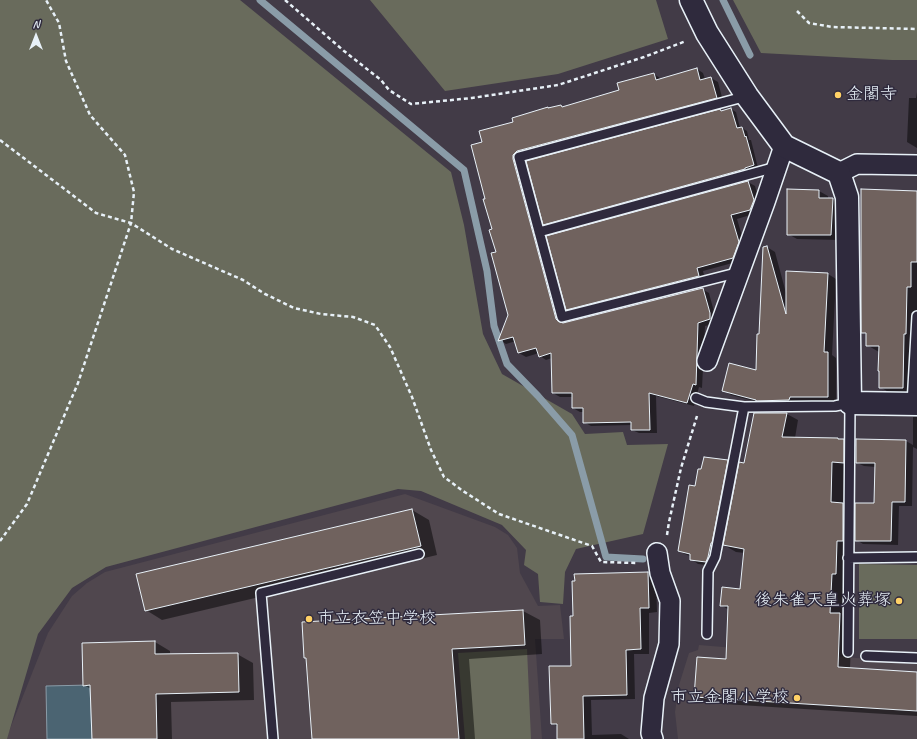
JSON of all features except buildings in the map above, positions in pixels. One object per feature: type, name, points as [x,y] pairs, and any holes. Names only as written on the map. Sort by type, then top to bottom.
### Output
[{"type":"street","points":[[691,0],[707,33],[747,96],[784,146],[839,173],[847,197],[850,403],[914,404]]},
{"type":"street","points":[[707,362],[784,146]]},
{"type":"street","points":[[839,173],[857,164],[917,165]]},
{"type":"street","points":[[651,558],[660,573],[670,601],[668,644],[654,698],[651,733],[653,739]]},
{"type":"lane","points":[[740,272],[562,317],[519,157],[747,96]]},
{"type":"lane","points":[[539,232],[776,167]]},
{"type":"lane","points":[[914,404],[917,316]]},
{"type":"lane","points":[[696,398],[706,402],[744,407],[835,406],[850,403],[848,652]]},
{"type":"lane","points":[[707,634],[708,571],[715,557],[744,407]]},
{"type":"lane","points":[[273,739],[261,593],[419,554]]},
{"type":"lane","points":[[848,558],[917,558]]},
{"type":"lane","points":[[866,656],[917,658]]},
{"type":"path","points":[[0,541],[27,504],[78,383],[130,223],[134,192],[125,155],[90,114],[66,61],[59,22],[46,0]]},
{"type":"path","points":[[285,0],[344,51],[381,80],[389,90],[411,104],[472,98],[558,85],[644,57],[707,33]]},
{"type":"path","points":[[797,11],[810,23],[832,27],[917,29]]},
{"type":"path","points":[[0,140],[96,213],[130,223],[172,249],[243,280],[265,294],[294,308],[321,314],[353,317],[375,325],[390,347],[412,397],[431,450],[444,477],[498,514],[592,546],[601,562],[651,558]]},
{"type":"shaded area","name":"市立衣笠中学校","points":[[405,494],[495,527],[508,535],[517,548],[520,573],[538,606],[560,605],[564,639],[535,639],[542,739],[6,739],[48,633],[72,596],[87,583],[105,572]]},
{"type":"shaded area","name":"市立金閣小学校","points":[[699,645],[917,663],[917,739],[678,739],[675,712],[679,685],[689,653],[698,650]]},
{"type":"green space","points":[[0,0],[240,0],[451,172],[464,225],[483,334],[502,374],[572,414],[585,434],[623,432],[627,445],[668,444],[643,534],[576,549],[565,572],[563,604],[540,602],[538,574],[524,565],[526,550],[502,525],[421,491],[398,489],[106,567],[72,588],[38,634],[7,739],[0,739]]},
{"type":"green space","points":[[370,0],[656,0],[668,39],[558,74],[445,91]]},
{"type":"green space","points":[[733,0],[917,0],[917,60],[761,53]]},
{"type":"green space","points":[[859,564],[917,565],[917,639],[859,639]]},
{"type":"green space","points":[[527,649],[531,739],[465,739],[458,653]]},
{"type":"water","points":[[90,685],[92,739],[47,739],[46,686]]},
{"type":"waterway","points":[[260,0],[464,170],[487,271],[494,326],[507,364],[538,396],[572,435],[606,557],[643,559]]},
{"type":"waterway","points":[[723,0],[750,55]]},
{"type":"place","name":"金閣寺","points":[[838,95]]},
{"type":"place","name":"後朱雀天皇火葬塚","points":[[899,601]]},
{"type":"place","name":"市立衣笠中学校","points":[[309,619]]},
{"type":"place","name":"市立金閣小学校","points":[[797,698]]}]
